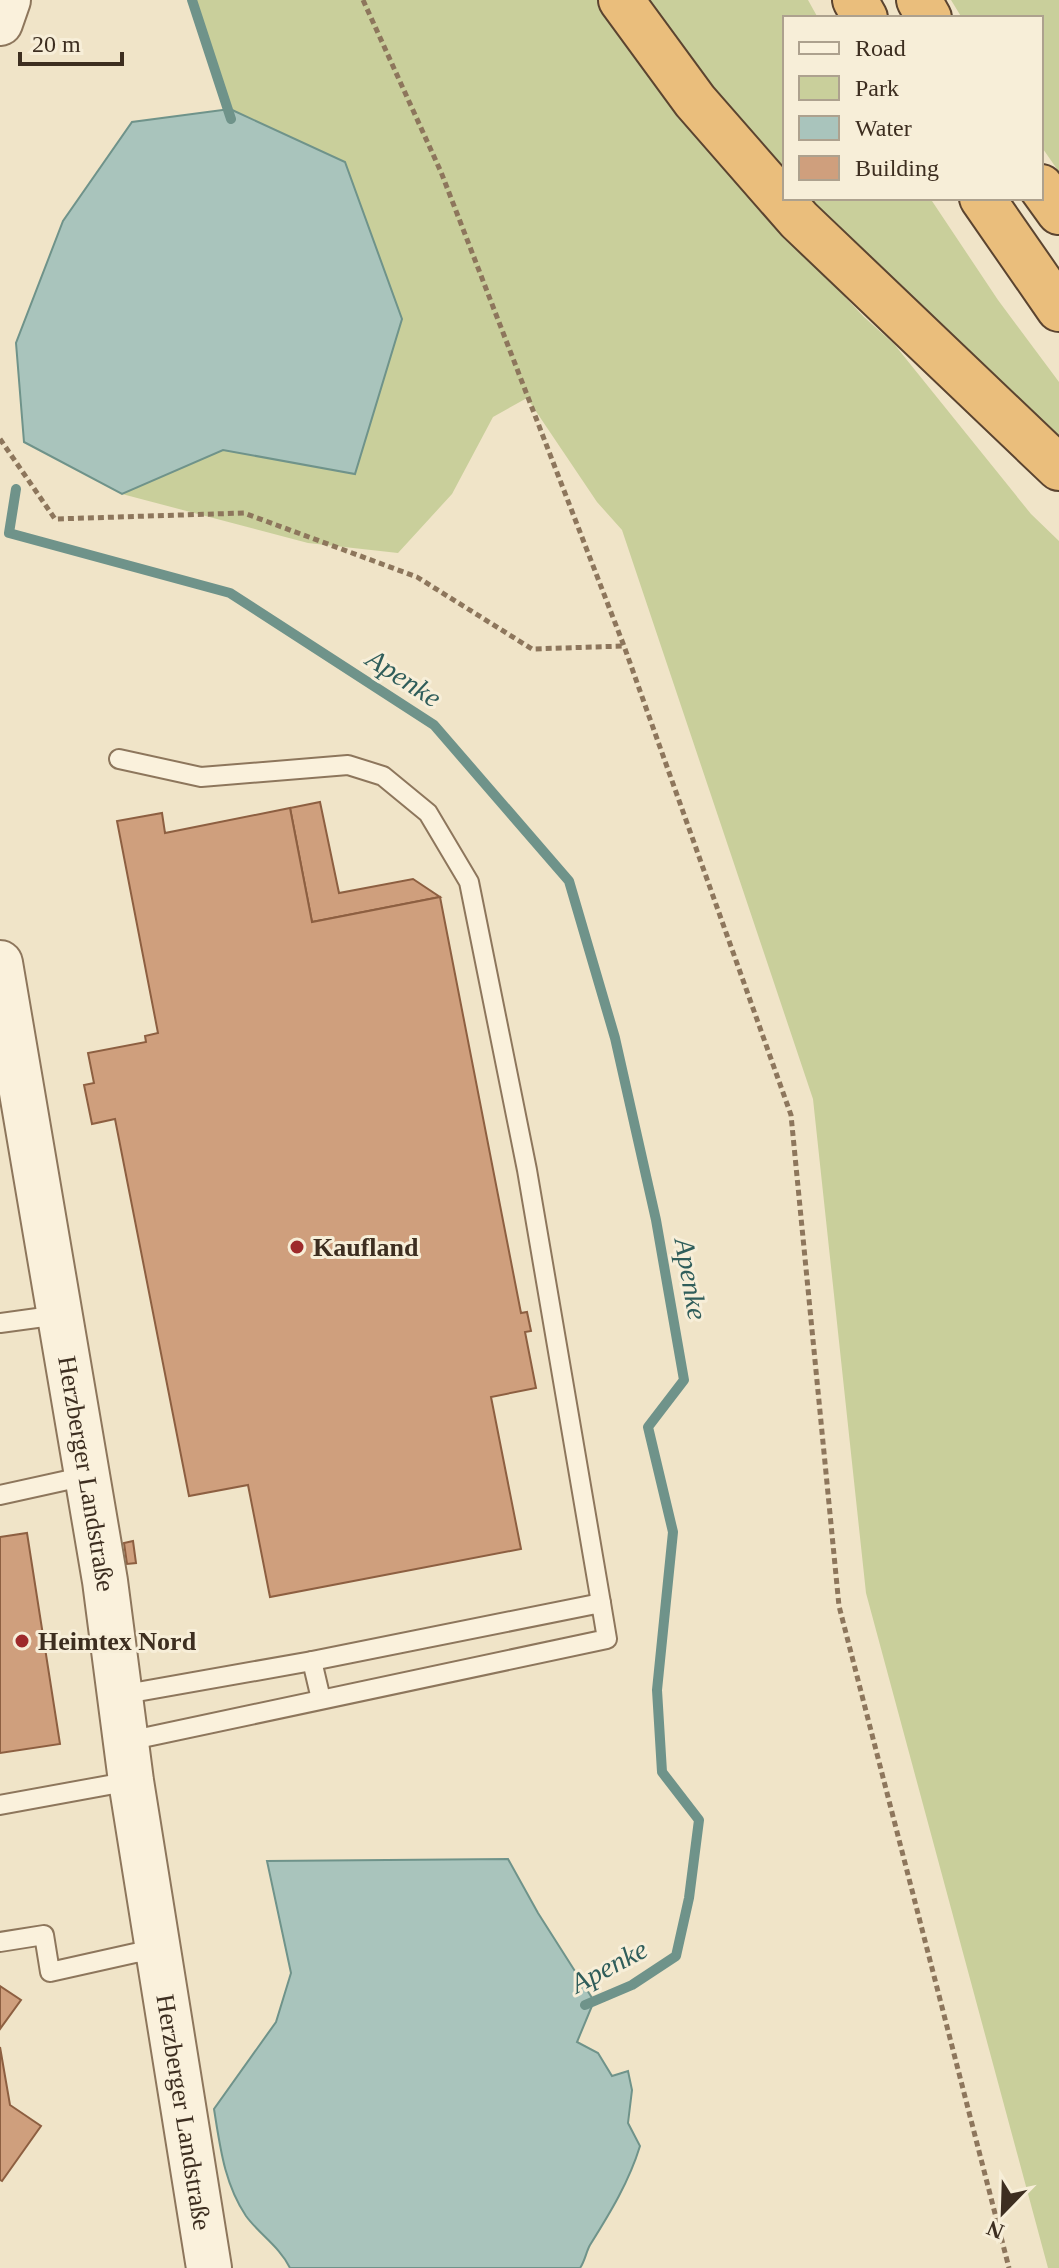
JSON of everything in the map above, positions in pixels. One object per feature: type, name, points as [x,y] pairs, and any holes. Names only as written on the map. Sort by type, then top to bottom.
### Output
[{"type":"highway","points":[[621,0],[695,101],[799,220],[1059,468]]},
{"type":"highway","points":[[1043,190],[1059,212]]},
{"type":"highway","points":[[983,200],[1059,309]]},
{"type":"street","points":[[0,23],[8,0]]},
{"type":"street","name":"Herzberger Landstraße","points":[[0,963],[105,1581],[157,1951],[209,2268]]},
{"type":"lane","points":[[0,1805],[321,1699],[607,1639],[527,1170],[469,882],[428,813],[383,776],[348,765],[201,777],[119,759]]},
{"type":"lane","points":[[0,1323],[59,1315]]},
{"type":"lane","points":[[0,1495],[86,1476]]},
{"type":"lane","points":[[120,1695],[312,1661],[601,1603]]},
{"type":"lane","points":[[312,1661],[321,1699]]},
{"type":"lane","points":[[0,1942],[44,1935],[50,1972],[157,1951]]},
{"type":"path","points":[[363,0],[441,172],[624,646],[791,1115],[839,1606],[1009,2268]]},
{"type":"path","points":[[0,439],[55,519],[244,513],[417,577],[532,649],[624,646]]},
{"type":"green space","points":[[192,0],[598,0],[676,113],[786,235],[894,344],[1031,514],[1059,541],[1059,2268],[1048,2268],[866,1593],[813,1099],[622,530],[597,502],[527,398],[493,417],[452,494],[398,553],[308,543],[122,494],[223,450],[355,474],[345,162],[230,109]]},
{"type":"green space","points":[[643,0],[808,0],[817,16],[783,16],[783,176]]},
{"type":"green space","points":[[951,0],[1059,0],[1059,172],[1043,149],[1043,16],[961,16]]},
{"type":"green space","points":[[802,200],[931,200],[998,300],[1059,382],[1059,452]]},
{"type":"water","points":[[230,109],[345,162],[402,319],[355,474],[223,450],[122,494],[24,442],[16,343],[63,221],[132,122]]},
{"type":"water","points":[[508,1859],[594,2001],[577,2042],[598,2053],[612,2076],[628,2071],[632,2090],[628,2123],[640,2146],[618,2197],[580,2268],[290,2268],[246,2216],[233,2191],[224,2164],[214,2109],[276,2022],[291,1973],[267,1861]]},
{"type":"building","points":[[320,802],[339,893],[413,879],[440,897],[312,922],[290,808]]},
{"type":"building","points":[[290,808],[312,922],[440,897],[521,1313],[527,1312],[531,1331],[525,1332],[536,1388],[491,1397],[521,1549],[270,1597],[248,1485],[189,1496],[115,1119],[92,1124],[84,1085],[94,1083],[88,1053],[146,1042],[145,1036],[158,1033],[117,821],[162,813],[165,833]]},
{"type":"building","name":"Heimtex Nord","points":[[27,1533],[60,1744],[0,1753],[0,1537]]},
{"type":"building","points":[[133,1541],[136,1563],[127,1564],[124,1543]]},
{"type":"building","points":[[0,1986],[21,2000],[0,2029]]},
{"type":"building","points":[[0,2047],[10,2105],[41,2126],[2,2181],[0,2180]]},
{"type":"waterway","name":"Apenke","points":[[192,0],[231,119]]},
{"type":"waterway","name":"Apenke","points":[[16,489],[9,533],[230,593],[434,725],[569,881],[615,1038],[656,1220],[684,1380],[648,1427],[673,1532],[657,1690],[662,1772],[699,1820],[689,1898],[676,1956],[632,1985],[585,2005]]},
{"type":"place","name":"Kaufland","points":[[297,1247]]},
{"type":"place","name":"Heimtex Nord","points":[[22,1641]]}]
